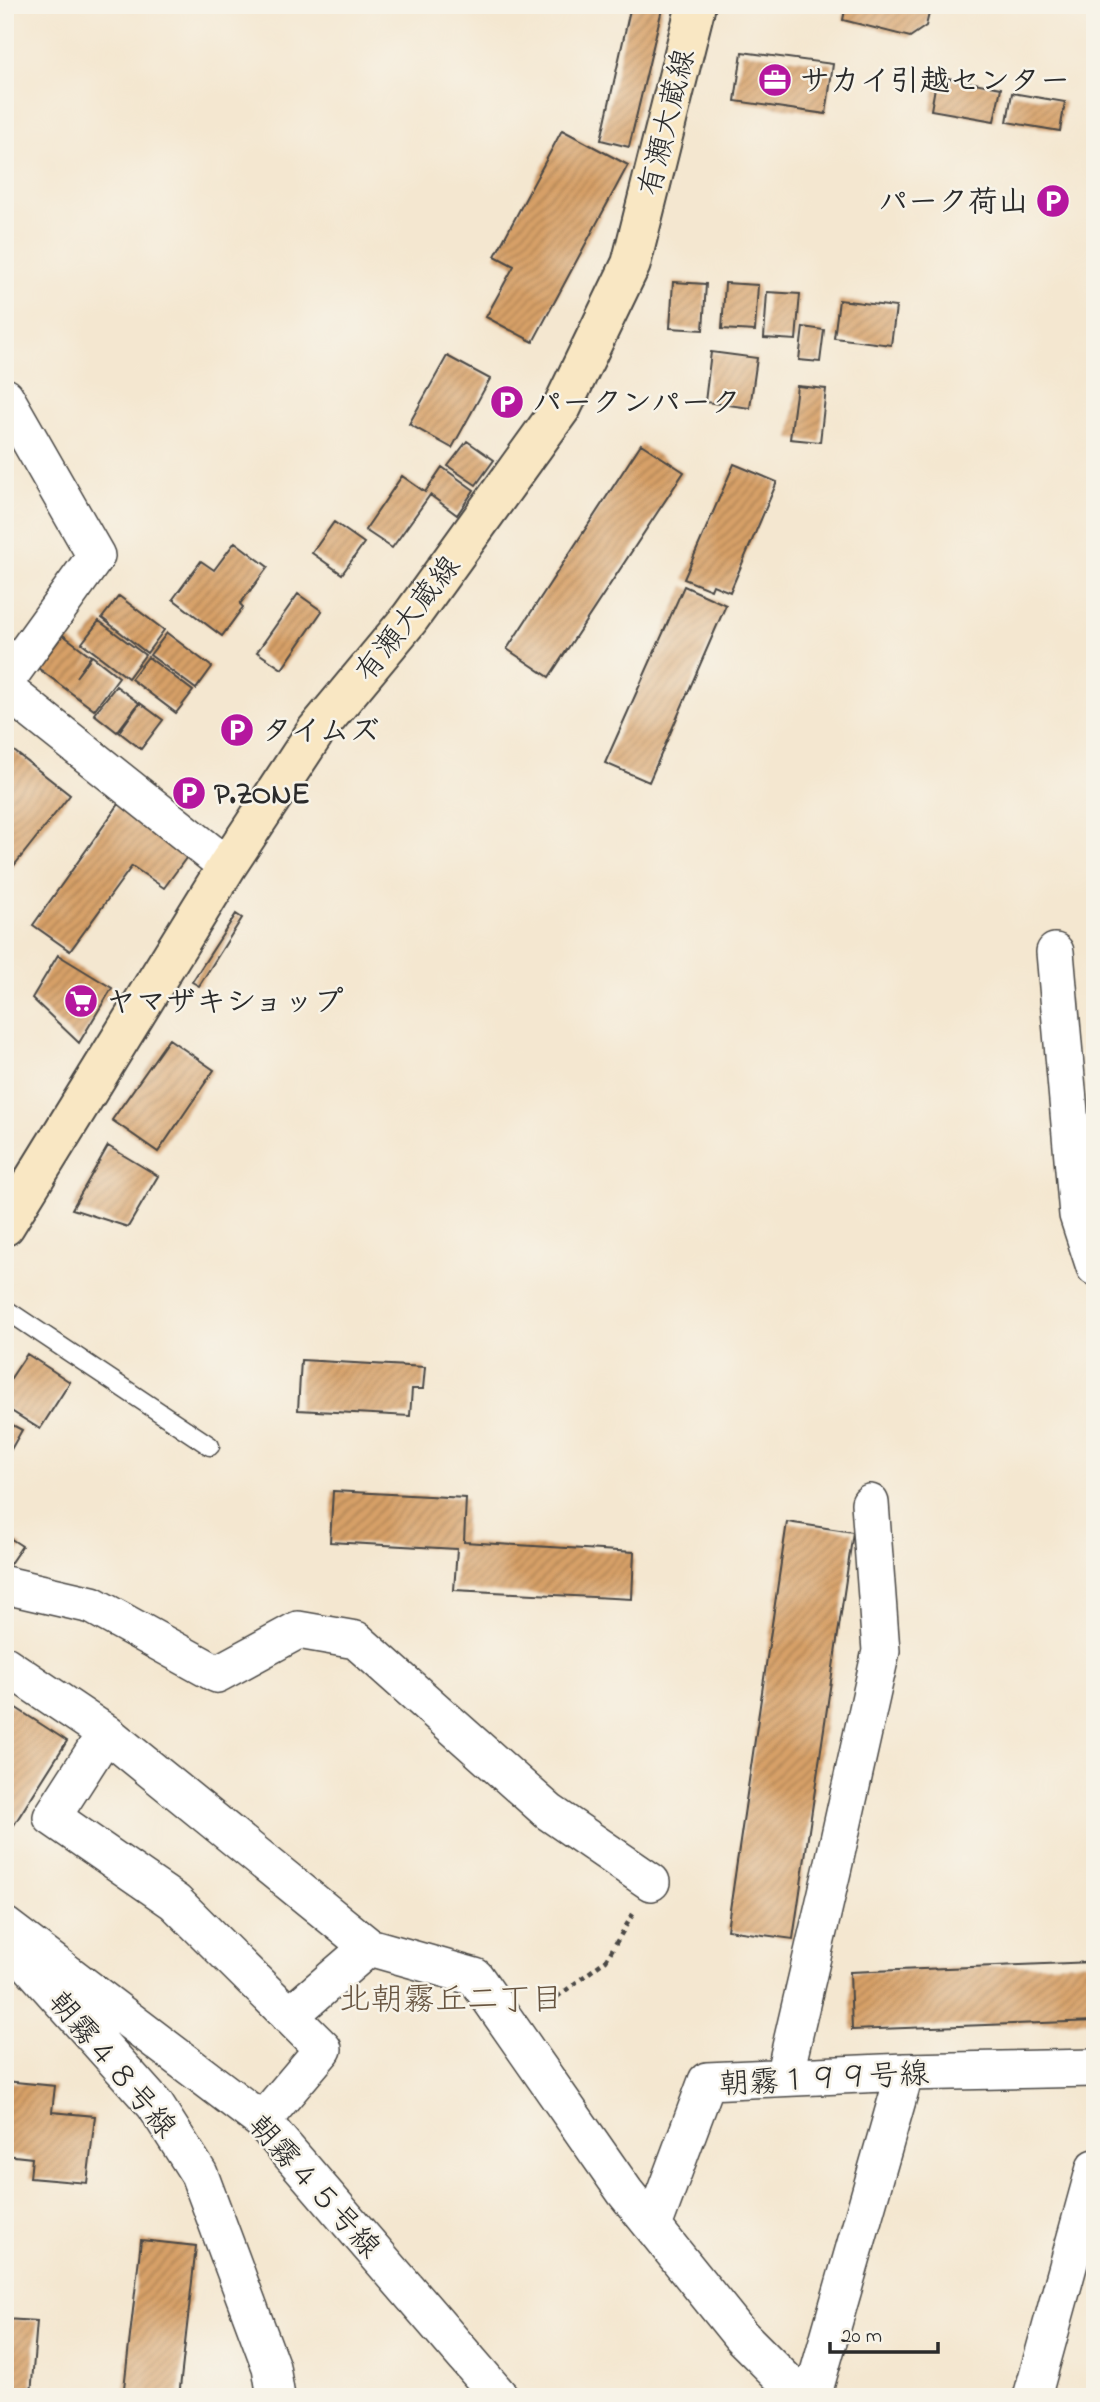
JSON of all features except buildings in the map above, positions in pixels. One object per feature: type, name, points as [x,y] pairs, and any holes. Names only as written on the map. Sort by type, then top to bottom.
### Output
[{"type":"main road","name":"有瀬大蔵線","points":[[5,1226],[227,866],[316,731],[410,618],[562,407],[631,264],[696,5]]},
{"type":"street","points":[[5,397],[96,556],[5,682]]},
{"type":"street","points":[[5,689],[227,866]]},
{"type":"street","points":[[1055,952],[1078,1215],[1095,1267]]},
{"type":"street","points":[[784,2077],[881,1651],[870,1503]]},
{"type":"street","points":[[5,1585],[92,1605],[217,1674],[298,1630],[356,1640],[549,1812],[651,1882]]},
{"type":"street","points":[[5,1665],[106,1733],[369,1947],[475,1977],[625,2192],[741,2336],[802,2397]]},
{"type":"street","points":[[106,1733],[52,1817],[175,1902],[323,2049],[262,2121]]},
{"type":"street","name":"朝霧４５号線","points":[[5,1926],[262,2121],[500,2397]]},
{"type":"street","name":"朝霧４８号線","points":[[5,1938],[155,2105],[199,2174],[271,2367],[276,2397]]},
{"type":"street","points":[[289,2016],[369,1947]]},
{"type":"street","name":"朝霧１９９号線","points":[[653,2226],[707,2081],[905,2072],[1095,2068]]},
{"type":"street","points":[[812,2397],[905,2072]]},
{"type":"street","points":[[1032,2397],[1083,2255],[1095,2168]]},
{"type":"lane","points":[[5,1309],[210,1446]]},
{"type":"path","points":[[512,2030],[606,1960],[651,1882]]},
{"type":"place","name":"サカイ引越センター","points":[[775,80]]},
{"type":"place","name":"パーク荷山","points":[[1053,201]]},
{"type":"place","name":"パークンパーク","points":[[507,402]]},
{"type":"place","name":"タイムズ","points":[[237,730]]},
{"type":"place","name":"P.ZONE","points":[[189,793]]},
{"type":"place","name":"ヤマザキショップ","points":[[81,1001]]},
{"type":"district","name":"北朝霧丘二丁目","points":[[451,1998]]}]
